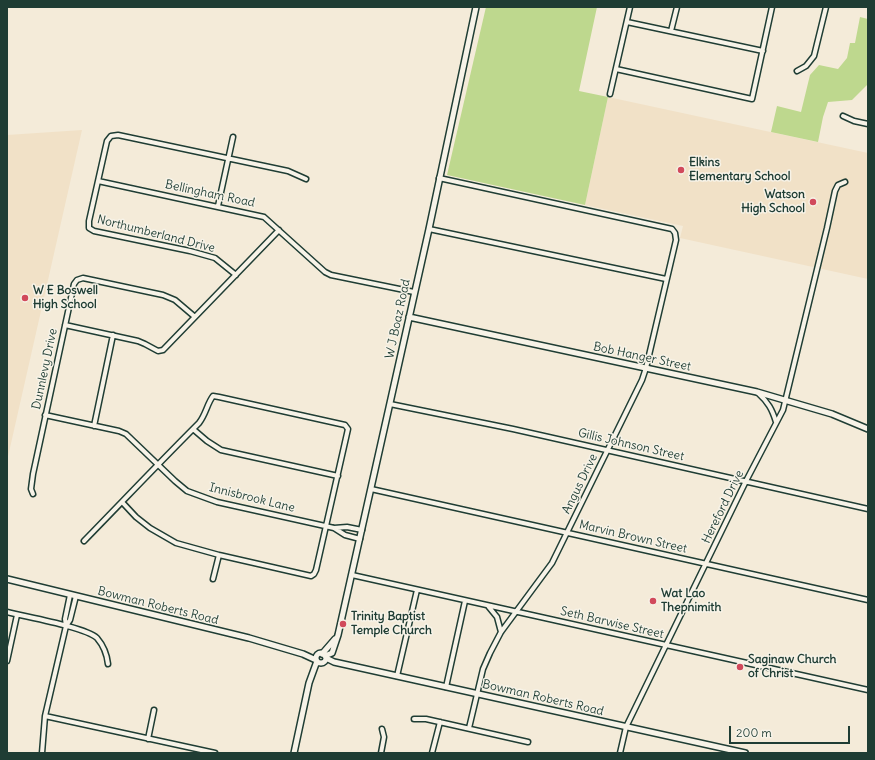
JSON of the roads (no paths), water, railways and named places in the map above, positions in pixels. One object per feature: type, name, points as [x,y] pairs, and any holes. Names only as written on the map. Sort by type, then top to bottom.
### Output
[{"type":"street","name":"W J Boaz Road","points":[[295,753],[309,683],[314,670],[338,635],[429,229],[476,7]]},
{"type":"street","points":[[610,94],[630,7]]},
{"type":"street","points":[[671,31],[676,7]]},
{"type":"street","points":[[616,69],[752,99],[772,7]]},
{"type":"street","points":[[797,71],[806,66],[814,56],[826,7]]},
{"type":"street","points":[[626,22],[763,51]]},
{"type":"street","points":[[843,116],[854,121],[868,124]]},
{"type":"street","name":"Northumberland Drive","points":[[228,158],[118,135],[111,136],[107,141],[89,221],[89,228],[94,231],[190,251],[215,258],[236,275]]},
{"type":"street","points":[[218,206],[232,137]]},
{"type":"street","points":[[228,158],[288,171],[306,179]]},
{"type":"street","name":"Angus Drive","points":[[440,178],[672,230],[675,233],[674,246],[642,380],[548,569],[501,632],[490,653],[477,693],[469,728]]},
{"type":"street","name":"Bellingham Road","points":[[98,181],[264,217],[325,272],[331,275],[414,292]]},
{"type":"street","name":"Hereford Drive","points":[[620,753],[626,727],[746,481],[783,410],[835,192],[838,185],[845,182]]},
{"type":"street","points":[[429,229],[666,279]]},
{"type":"street","points":[[65,325],[145,344],[158,351],[163,350],[279,230]]},
{"type":"street","name":"Dunnlevy Drive","points":[[32,494],[31,483],[45,415],[74,284],[77,280],[83,278],[163,296],[175,300],[195,317]]},
{"type":"street","name":"Bob Hanger Street","points":[[409,317],[757,392],[832,414],[868,428]]},
{"type":"street","points":[[94,426],[113,336]]},
{"type":"street","points":[[757,392],[768,402],[776,422]]},
{"type":"street","points":[[84,541],[204,417],[209,401],[213,396],[347,426],[348,434],[314,574],[308,575],[190,548],[176,543],[136,517],[122,502]]},
{"type":"street","name":"Gillis Johnson Street","points":[[390,404],[513,429],[868,509]]},
{"type":"street","name":"Innisbrook Lane","points":[[45,415],[119,431],[126,434],[175,481],[203,498],[334,528],[346,535],[360,538]]},
{"type":"street","points":[[193,429],[221,450],[338,476]]},
{"type":"street","name":"Marvin Brown Street","points":[[371,489],[868,600]]},
{"type":"street","name":"Innisbrook Lane","points":[[334,528],[347,527],[362,530]]},
{"type":"street","points":[[214,579],[219,555]]},
{"type":"street","name":"Seth Barwise Street","points":[[352,575],[868,690]]},
{"type":"street","name":"Bowman Roberts Road","points":[[7,579],[249,638],[321,659],[745,753]]},
{"type":"street","points":[[397,676],[417,590]]},
{"type":"street","points":[[42,753],[45,716],[66,626],[70,620],[73,596]]},
{"type":"street","points":[[446,687],[465,601]]},
{"type":"street","points":[[488,606],[497,617],[501,632]]},
{"type":"street","points":[[7,612],[66,626],[88,633],[96,638],[104,648],[108,664]]},
{"type":"street","points":[[7,661],[17,615]]},
{"type":"street","points":[[148,739],[154,710]]},
{"type":"street","points":[[45,716],[215,753]]},
{"type":"street","points":[[414,719],[426,719],[528,742]]},
{"type":"street","points":[[432,753],[440,722]]},
{"type":"street","points":[[382,729],[384,737],[382,753]]},
{"type":"place","name":"Elkins Elementary School","points":[[681,170]]},
{"type":"place","name":"Watson High School","points":[[813,202]]},
{"type":"place","name":"W E Boswell High School","points":[[25,298]]},
{"type":"place","name":"Wat Lao Thepnimith","points":[[653,601]]},
{"type":"place","name":"Trinity Baptist Temple Church","points":[[343,624]]},
{"type":"place","name":"Saginaw Church of Christ","points":[[740,667]]}]
